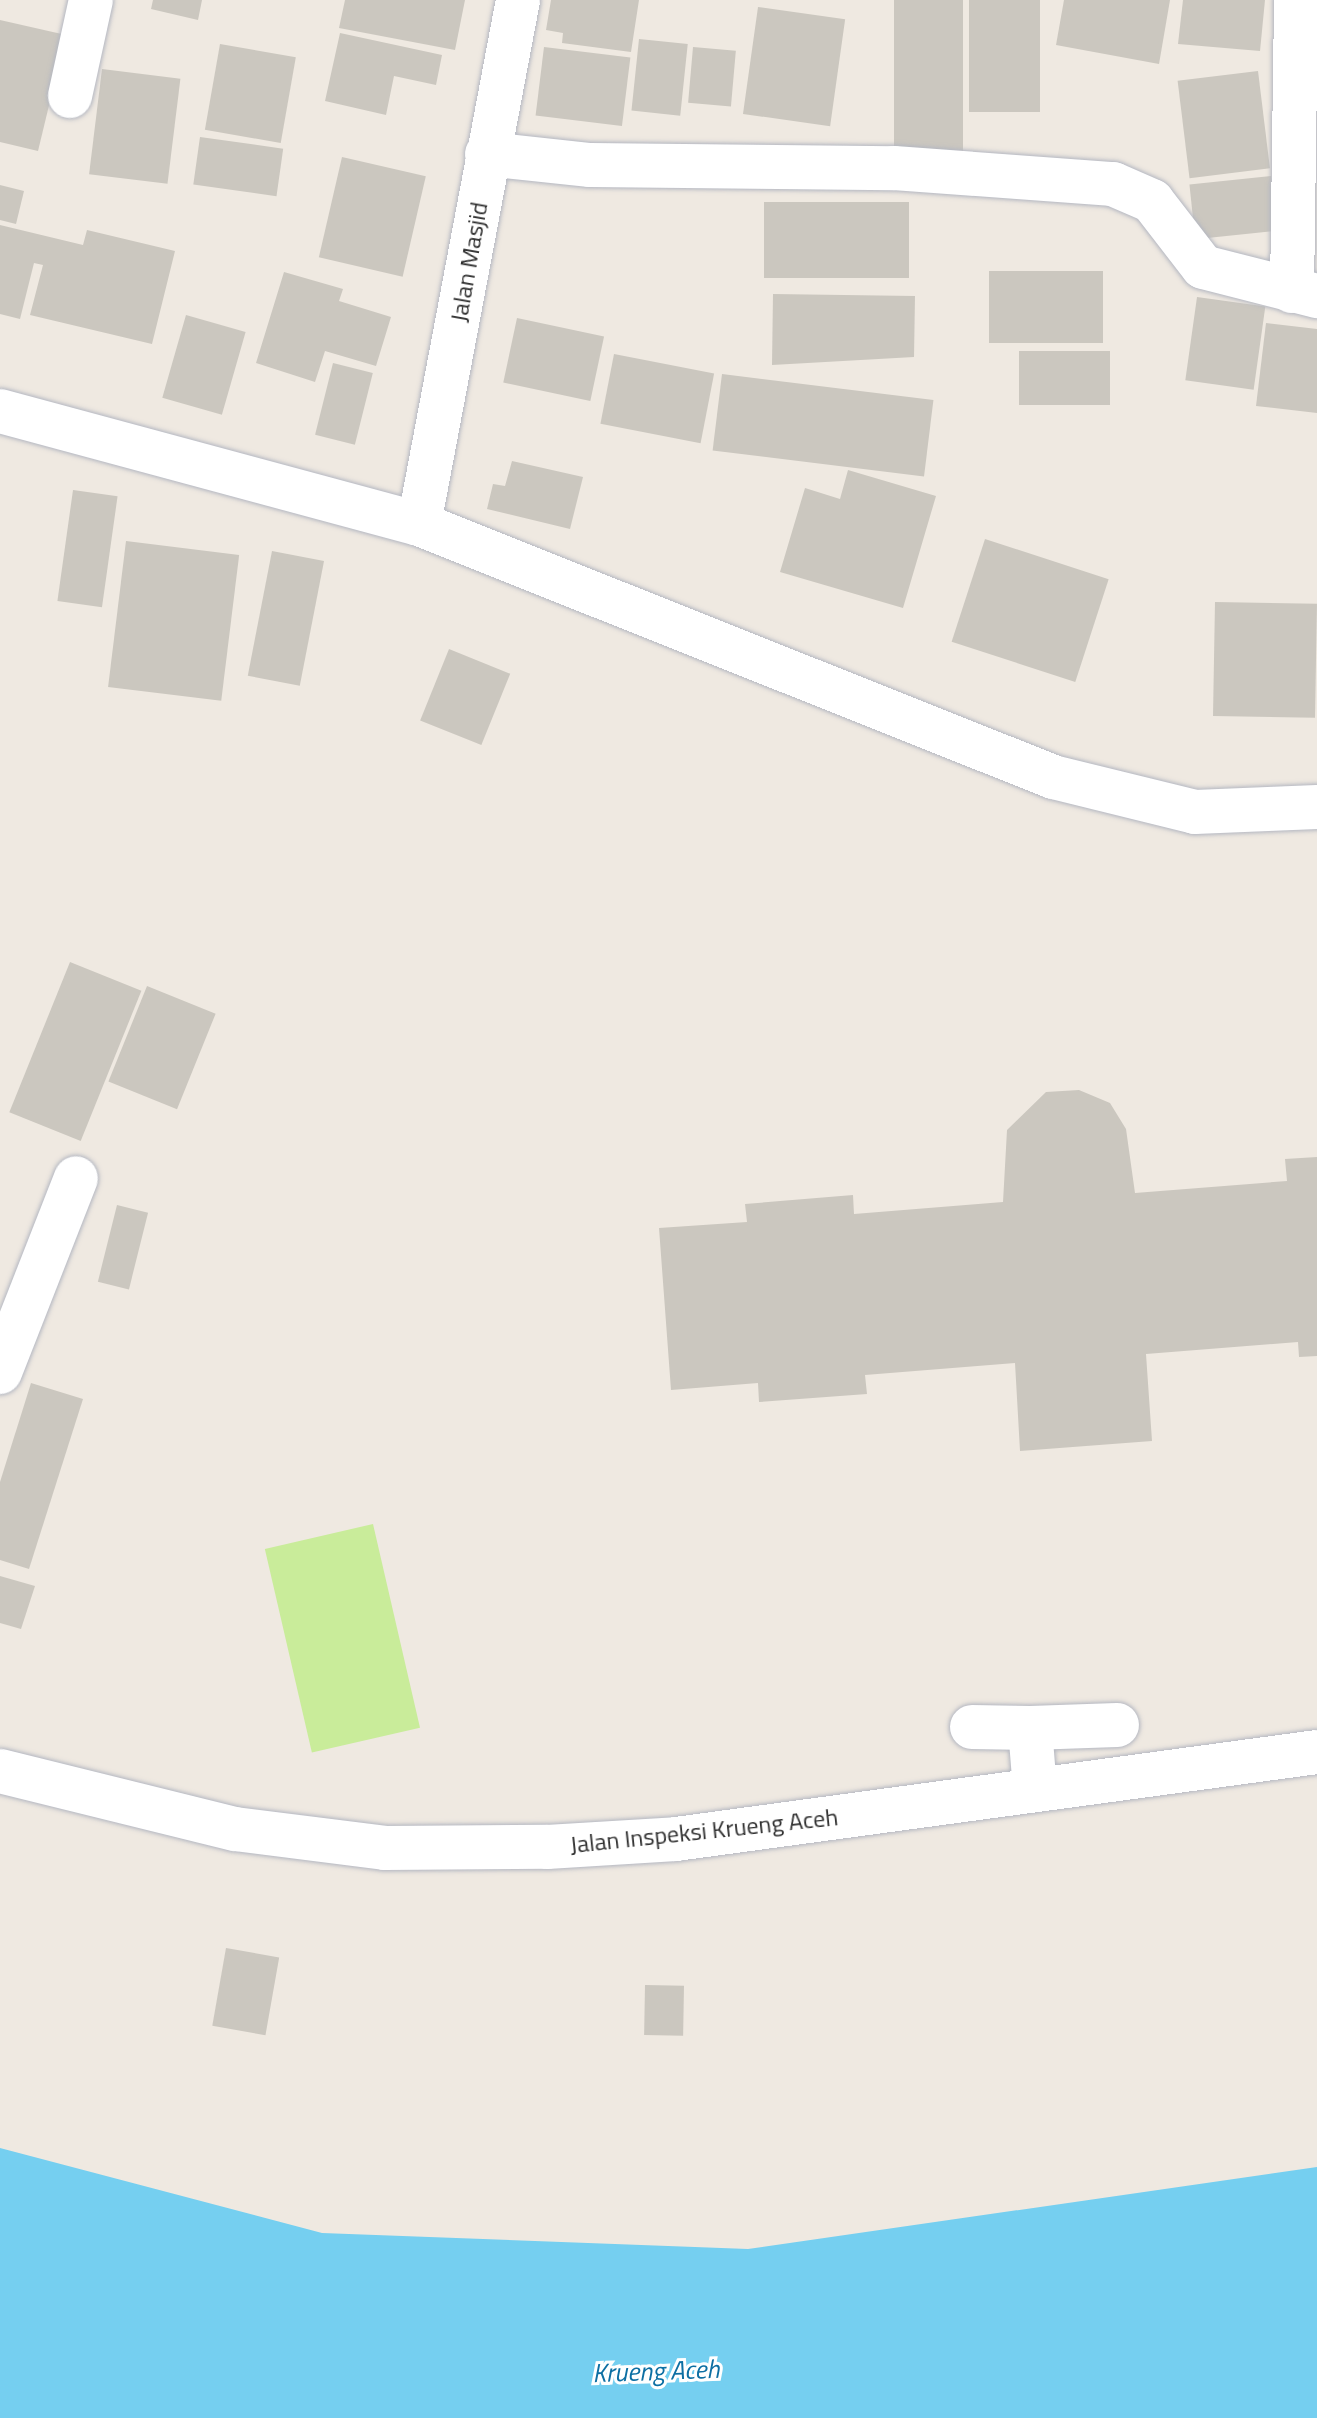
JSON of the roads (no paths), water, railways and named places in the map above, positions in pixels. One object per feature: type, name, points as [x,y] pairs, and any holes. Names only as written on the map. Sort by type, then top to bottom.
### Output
[{"type":"street","points":[[70,96],[91,0]]},
{"type":"street","name":"Jalan Masjid","points":[[419,524],[518,0]]},
{"type":"street","points":[[487,154],[590,165],[894,168],[1113,184],[1152,201],[1203,267],[1304,293],[1296,0]]},
{"type":"street","points":[[0,411],[419,524],[1053,777],[1195,812],[1317,807]]},
{"type":"street","points":[[0,1372],[76,1178]]},
{"type":"street","points":[[972,1727],[1117,1725]]},
{"type":"street","points":[[1030,1728],[1035,1790]]},
{"type":"street","name":"Jalan Inspeksi Krueng Aceh","points":[[0,1771],[235,1829],[385,1848],[676,1839],[1317,1752]]},
{"type":"water","name":"Krueng Aceh","points":[[0,2148],[322,2233],[748,2249],[1317,2167],[1317,2418],[0,2418]]}]
